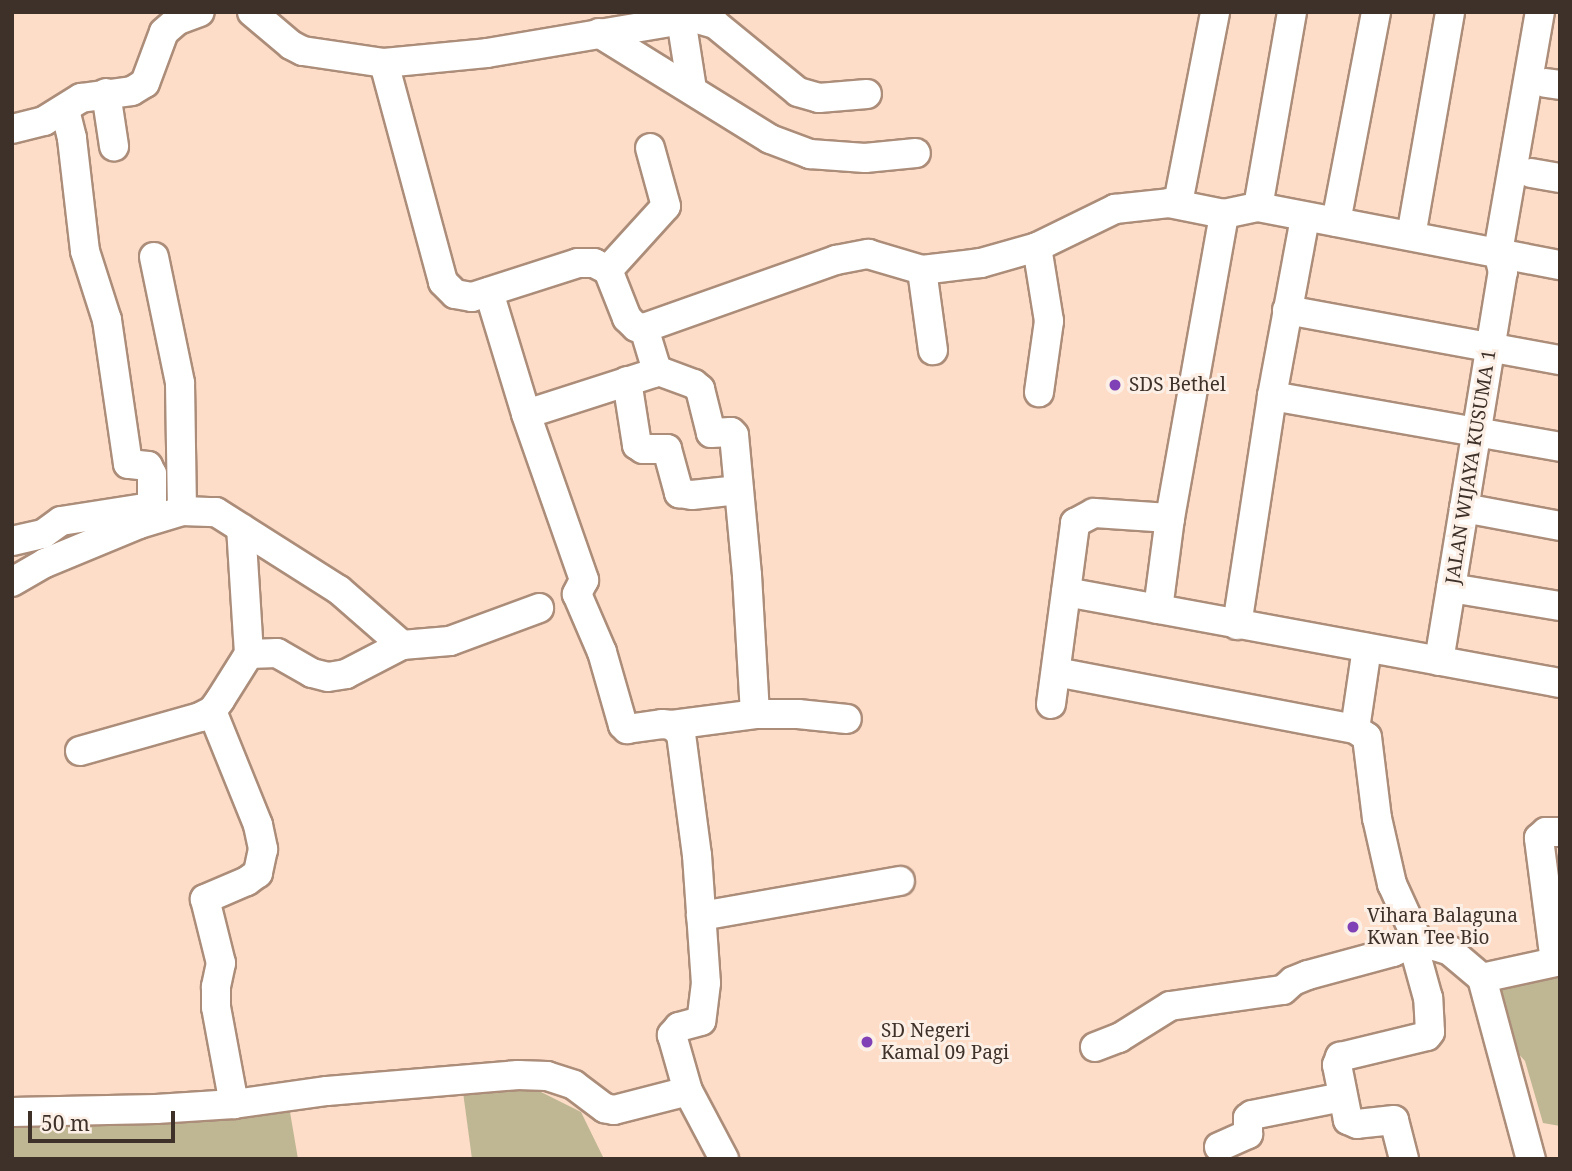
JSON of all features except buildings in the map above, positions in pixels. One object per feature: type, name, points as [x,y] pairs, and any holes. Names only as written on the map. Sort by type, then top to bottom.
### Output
[{"type":"street","points":[[12,129],[44,121],[81,98],[132,91],[145,83],[164,32],[178,20],[200,12]]},
{"type":"street","points":[[252,12],[291,45],[303,51],[384,63],[451,58],[694,18],[715,24],[798,92],[819,98],[867,94]]},
{"type":"street","points":[[1178,203],[1215,12]]},
{"type":"street","points":[[1258,207],[1292,12]]},
{"type":"street","points":[[1336,222],[1376,12]]},
{"type":"street","points":[[1411,236],[1450,12]]},
{"type":"street","name":"JALAN WIJAYA KUSUMA 1","points":[[1439,661],[1506,260],[1540,12]]},
{"type":"street","name":"JALAN WIJAYA KUSUMA 1","points":[[1506,260],[1553,84],[1558,12]]},
{"type":"street","points":[[681,19],[692,89]]},
{"type":"street","points":[[599,33],[770,139],[810,154],[864,158],[916,153]]},
{"type":"street","points":[[384,63],[443,282],[455,294],[472,297],[588,262],[608,270],[626,318],[636,327],[644,328],[836,260],[868,254],[922,270],[981,263],[1037,247],[1115,209],[1178,203],[1224,215],[1258,207],[1304,218],[1411,236],[1506,260],[1560,265]]},
{"type":"street","points":[[106,93],[114,146]]},
{"type":"street","points":[[12,541],[43,534],[61,521],[144,508],[152,502],[152,474],[148,466],[128,464],[107,320],[85,251],[72,138],[65,109]]},
{"type":"street","points":[[608,270],[666,206],[650,148]]},
{"type":"street","points":[[1531,173],[1560,178]]},
{"type":"street","points":[[1158,609],[1170,518],[1224,215]]},
{"type":"street","points":[[1237,625],[1272,396],[1304,218]]},
{"type":"street","points":[[1037,247],[1049,321],[1039,392]]},
{"type":"street","points":[[154,257],[180,383],[182,511]]},
{"type":"street","points":[[922,270],[933,349]]},
{"type":"street","points":[[489,292],[526,414],[584,580],[577,594],[602,652],[622,725],[627,729],[754,714],[798,714],[847,719]]},
{"type":"street","points":[[1287,310],[1560,360]]},
{"type":"street","points":[[644,328],[656,370]]},
{"type":"street","points":[[526,414],[656,370],[694,384],[700,389],[711,433],[733,433],[754,714]]},
{"type":"street","points":[[627,381],[638,445],[643,449],[667,450],[679,493],[692,495],[739,490]]},
{"type":"street","points":[[1272,396],[1560,447]]},
{"type":"street","points":[[1464,508],[1560,526]]},
{"type":"street","points":[[12,582],[44,563],[139,524],[182,511],[216,512],[339,590],[402,645]]},
{"type":"street","points":[[1051,704],[1075,523],[1094,513],[1170,518]]},
{"type":"street","points":[[80,751],[200,717],[212,711],[249,654],[241,528]]},
{"type":"street","points":[[1451,588],[1560,606]]},
{"type":"street","points":[[1066,592],[1560,684]]},
{"type":"street","points":[[249,654],[277,653],[296,661],[312,673],[328,677],[346,674],[402,645],[450,641],[539,608]]},
{"type":"street","points":[[1355,729],[1367,648]]},
{"type":"street","points":[[1056,671],[1355,729],[1367,737],[1388,874],[1415,942],[1428,998],[1430,1032],[1427,1036],[1340,1057],[1337,1065],[1346,1116],[1352,1122],[1394,1120],[1404,1159]]},
{"type":"street","points":[[212,711],[258,825],[263,849],[258,873],[247,881],[205,899],[221,963],[216,987],[216,1007],[234,1104]]},
{"type":"street","points":[[672,725],[679,730],[682,746],[701,916],[705,983],[703,1018],[698,1023],[679,1027],[672,1035],[688,1091],[724,1159]]},
{"type":"street","points":[[1482,978],[1557,962],[1539,838],[1546,832],[1560,832]]},
{"type":"street","points":[[701,916],[900,881]]},
{"type":"street","points":[[1095,1047],[1119,1038],[1170,1006],[1283,990],[1293,981],[1308,975],[1415,942],[1450,951],[1482,978],[1531,1159]]},
{"type":"street","points":[[12,1112],[156,1110],[234,1104],[327,1091],[518,1075],[560,1079],[574,1085],[605,1108],[614,1110],[688,1091]]},
{"type":"street","points":[[1219,1147],[1248,1134],[1248,1118],[1252,1115],[1342,1097]]},
{"type":"shaded area","points":[[1560,958],[1560,1126],[1543,1123],[1525,1061],[1516,1051],[1494,972]]},
{"type":"shaded area","points":[[533,1088],[581,1112],[604,1159],[472,1159],[463,1092]]},
{"type":"shaded area","points":[[290,1112],[298,1159],[12,1159],[12,1119],[75,1123]]},
{"type":"place","name":"SDS Bethel","points":[[1115,385]]},
{"type":"place","name":"Vihara Balaguna Kwan Tee Bio","points":[[1353,927]]},
{"type":"place","name":"SD Negeri Kamal 09 Pagi","points":[[867,1042]]}]
